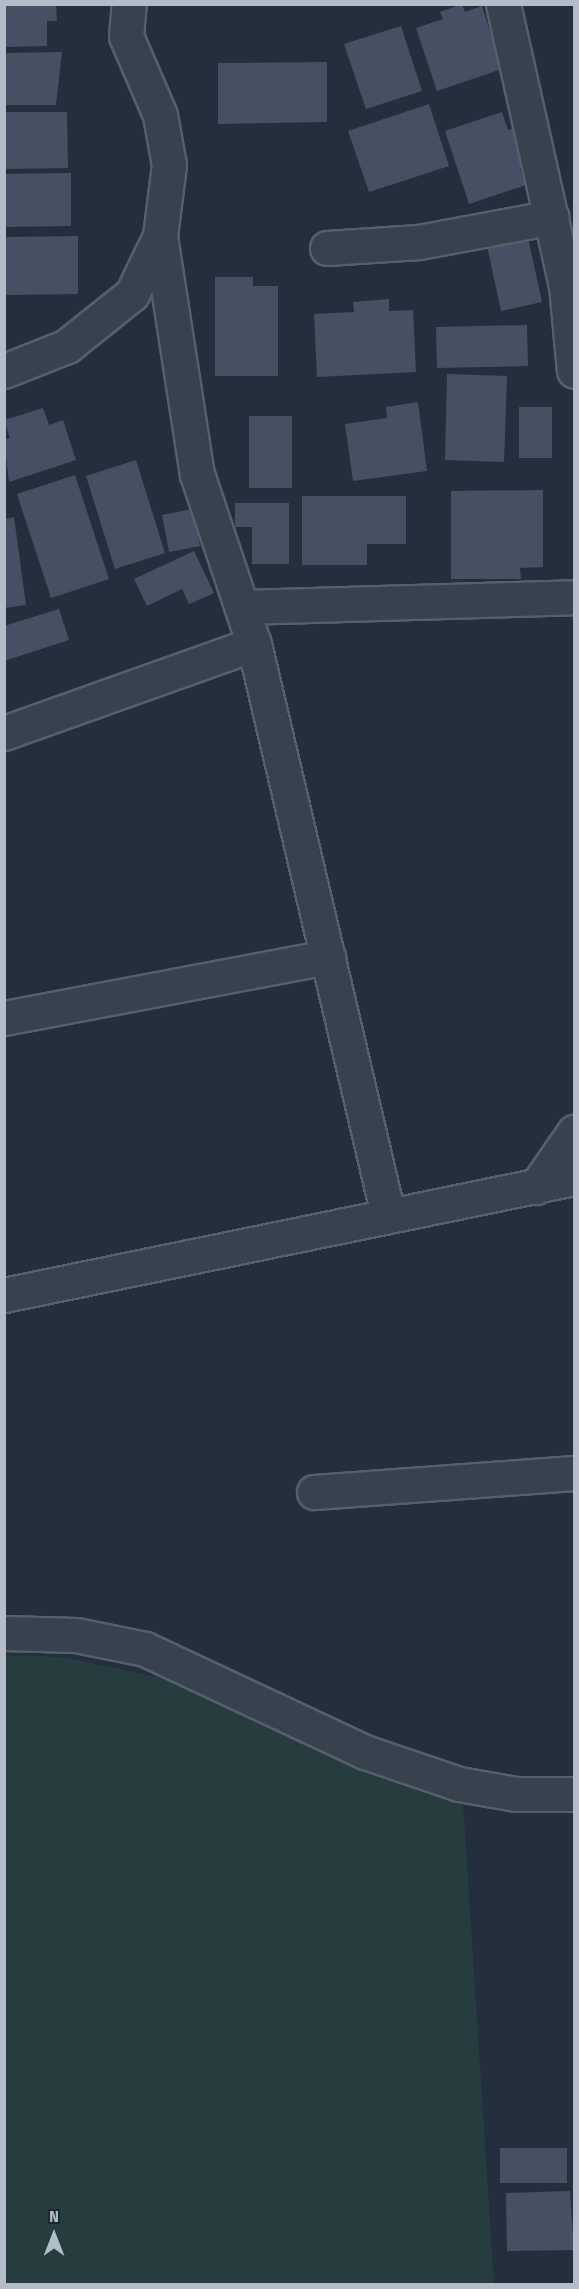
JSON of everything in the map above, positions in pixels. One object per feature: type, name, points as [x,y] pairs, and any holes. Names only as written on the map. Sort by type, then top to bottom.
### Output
[{"type":"street","points":[[129,4],[126,36],[160,115],[170,165],[160,236],[197,474],[254,644],[388,1215]]},
{"type":"street","points":[[503,4],[552,217],[574,371]]},
{"type":"street","points":[[327,248],[419,242],[552,217]]},
{"type":"street","points":[[4,370],[67,346],[132,294],[160,236]]},
{"type":"street","points":[[243,607],[574,597]]},
{"type":"street","points":[[4,733],[254,644]]},
{"type":"street","points":[[4,1018],[328,957]]},
{"type":"street","points":[[536,1187],[574,1132]]},
{"type":"street","points":[[4,1295],[574,1178]]},
{"type":"street","points":[[314,1492],[574,1473]]},
{"type":"street","points":[[4,1633],[76,1635],[146,1649],[365,1752],[459,1784],[516,1794],[574,1794]]},
{"type":"green space","points":[[5,1655],[63,1657],[199,1686],[463,1802],[494,2284],[5,2284]]},
{"type":"building","points":[[5,4],[56,4],[57,21],[47,21],[47,46],[5,47]]},
{"type":"building","points":[[462,4],[465,12],[482,6],[502,69],[437,91],[416,28],[443,19],[440,12]]},
{"type":"building","points":[[401,26],[422,91],[366,109],[344,44]]},
{"type":"building","points":[[62,52],[56,105],[4,105],[4,53]]},
{"type":"building","points":[[327,62],[327,122],[218,124],[218,63]]},
{"type":"building","points":[[429,104],[449,166],[369,192],[348,131]]},
{"type":"building","points":[[4,112],[67,112],[68,168],[4,169]]},
{"type":"building","points":[[502,112],[508,130],[515,128],[528,166],[520,169],[526,185],[469,204],[445,131]]},
{"type":"building","points":[[71,173],[71,226],[4,227],[4,174]]},
{"type":"building","points":[[78,236],[78,294],[6,295],[6,237]]},
{"type":"building","points":[[528,238],[542,302],[501,311],[487,246]]},
{"type":"building","points":[[215,277],[253,277],[253,286],[278,286],[278,376],[215,376]]},
{"type":"building","points":[[389,299],[389,311],[413,310],[416,372],[317,377],[314,314],[354,312],[353,302]]},
{"type":"building","points":[[527,325],[528,366],[437,368],[436,327]]},
{"type":"building","points":[[447,374],[507,376],[504,462],[445,460]]},
{"type":"building","points":[[418,402],[427,471],[353,481],[345,424],[387,418],[386,407]]},
{"type":"building","points":[[519,407],[552,407],[552,458],[519,458]]},
{"type":"building","points":[[43,408],[49,425],[63,420],[76,460],[9,482],[4,440],[10,438],[4,420]]},
{"type":"building","points":[[249,416],[292,416],[292,488],[249,488]]},
{"type":"building","points":[[136,460],[165,553],[115,569],[86,476]]},
{"type":"building","points":[[75,475],[109,579],[51,598],[17,494]]},
{"type":"building","points":[[543,490],[543,567],[520,568],[521,579],[451,579],[451,491]]},
{"type":"building","points":[[302,496],[406,496],[406,544],[367,544],[367,565],[302,565]]},
{"type":"building","points":[[235,503],[289,503],[289,564],[252,564],[252,527],[235,527]]},
{"type":"building","points":[[193,509],[200,546],[169,552],[162,515]]},
{"type":"building","points":[[14,517],[26,605],[4,608],[4,519]]},
{"type":"building","points":[[194,551],[214,593],[189,604],[182,589],[147,606],[134,579]]},
{"type":"building","points":[[59,609],[69,640],[4,661],[4,626]]},
{"type":"building","points":[[500,2148],[567,2148],[567,2183],[500,2183]]},
{"type":"building","points":[[570,2191],[574,2250],[507,2251],[506,2193]]}]
